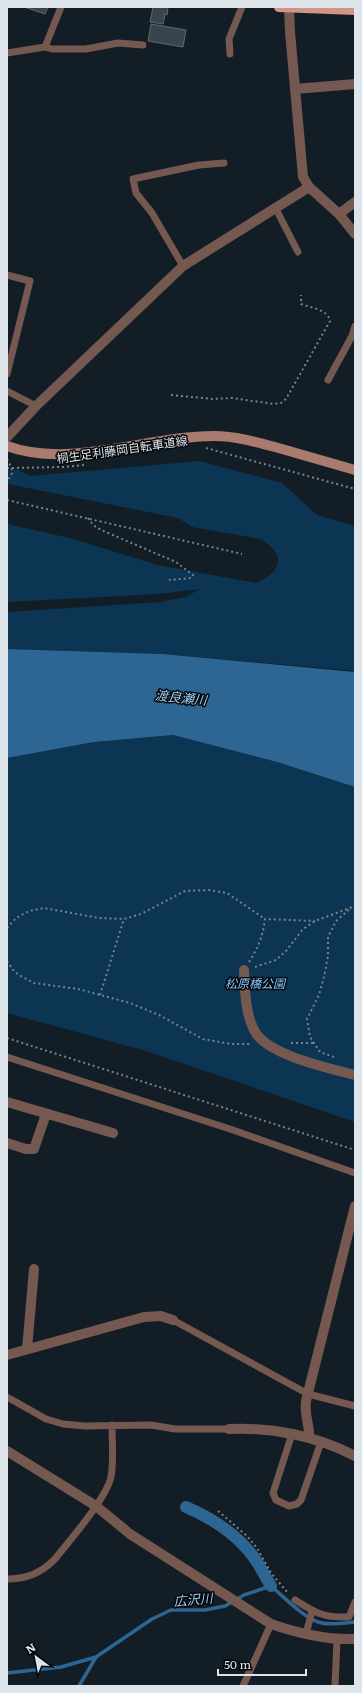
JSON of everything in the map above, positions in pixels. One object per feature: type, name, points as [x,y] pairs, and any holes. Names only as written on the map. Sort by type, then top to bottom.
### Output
[{"type":"main road","points":[[286,7],[355,10]]},
{"type":"street","points":[[286,7],[303,177],[309,187],[339,214],[355,234]]},
{"type":"street","points":[[295,88],[355,84]]},
{"type":"street","points":[[7,436],[36,406],[183,266],[309,187]]},
{"type":"street","points":[[339,214],[355,202]]},
{"type":"street","points":[[7,446],[28,453],[44,455],[67,454],[197,436],[227,436],[258,442],[355,470]]},
{"type":"street","points":[[244,970],[248,1012],[254,1031],[267,1044],[285,1054],[355,1075]]},
{"type":"street","points":[[7,1102],[113,1133]]},
{"type":"street","points":[[7,1143],[26,1149],[34,1149],[46,1114]]},
{"type":"street","points":[[309,1438],[305,1413],[308,1394],[355,1206]]},
{"type":"street","points":[[27,1349],[34,1269]]},
{"type":"street","points":[[7,1355],[144,1317],[161,1316],[173,1320]]},
{"type":"street","points":[[230,1429],[244,1428],[292,1434],[321,1442],[355,1456]]},
{"type":"street","points":[[7,1451],[96,1506],[130,1534],[272,1624],[290,1631],[337,1639],[355,1640]]},
{"type":"lane","points":[[45,47],[61,7]]},
{"type":"lane","points":[[230,54],[229,39],[242,7]]},
{"type":"lane","points":[[7,53],[45,47],[52,49],[86,49],[118,43],[143,45]]},
{"type":"lane","points":[[183,266],[152,213],[136,193],[133,179],[199,165],[224,163]]},
{"type":"lane","points":[[276,209],[298,252]]},
{"type":"lane","points":[[7,276],[30,280],[7,374]]},
{"type":"lane","points":[[328,380],[352,336],[355,326]]},
{"type":"lane","points":[[7,391],[36,406]]},
{"type":"lane","points":[[7,1057],[232,1130],[355,1174]]},
{"type":"lane","points":[[173,1320],[308,1394],[355,1406]]},
{"type":"lane","points":[[7,1397],[46,1419],[63,1424],[85,1426],[151,1425],[174,1429],[230,1429]]},
{"type":"lane","points":[[7,1579],[27,1577],[48,1566],[96,1506],[111,1479],[112,1425]]},
{"type":"lane","points":[[292,1434],[273,1493],[276,1500],[289,1506],[297,1504],[300,1500],[321,1442]]},
{"type":"lane","points":[[295,1600],[320,1615],[332,1617],[349,1617],[355,1602]]},
{"type":"lane","points":[[306,1634],[312,1611]]},
{"type":"lane","points":[[243,1686],[272,1624]]},
{"type":"lane","points":[[335,1686],[337,1639]]},
{"type":"path","points":[[171,395],[213,399],[232,398],[274,404],[281,403],[286,398],[330,321],[329,317],[325,313],[301,304],[301,295]]},
{"type":"path","name":"桐生足利藤岡自転車道線","points":[[201,448],[355,489]]},
{"type":"path","points":[[7,459],[12,467],[12,476],[7,480]]},
{"type":"path","name":"桐生足利藤岡自転車道線","points":[[7,468],[64,467],[90,464]]},
{"type":"path","points":[[7,500],[242,554]]},
{"type":"path","points":[[88,518],[93,525],[101,530],[176,562],[193,575],[191,578],[169,580]]},
{"type":"path","points":[[7,928],[16,918],[29,911],[44,908],[99,918],[124,919],[141,914],[185,891],[208,890],[227,893],[265,919],[315,920]]},
{"type":"path","points":[[244,970],[276,960],[286,951],[303,929],[315,920],[355,906]]},
{"type":"path","points":[[335,1058],[320,1052],[310,1037],[307,1019],[319,994],[324,977],[328,956],[328,937],[336,921],[351,908]]},
{"type":"path","points":[[100,995],[124,919]]},
{"type":"path","points":[[244,970],[259,947],[265,919]]},
{"type":"path","points":[[7,961],[13,970],[19,975],[34,983],[78,989],[130,1003],[159,1015],[203,1039],[231,1044],[267,1044]]},
{"type":"path","points":[[7,1038],[355,1150]]},
{"type":"path","points":[[218,1511],[247,1536],[272,1573],[295,1600]]},
{"type":"green space","points":[[199,461],[282,483],[317,515],[355,526],[355,671],[163,654],[7,649],[7,612],[160,602],[185,597],[200,589],[159,594],[7,602],[7,524],[70,538],[158,565],[256,583],[265,579],[271,574],[276,568],[278,562],[277,557],[269,545],[260,539],[192,527],[178,518],[8,484],[7,470],[18,470],[30,476]]},
{"type":"green space","name":"松原橋公園","points":[[173,735],[277,762],[355,787],[355,1122],[146,1051],[7,1013],[7,758],[94,742]]},
{"type":"water","name":"渡良瀬川","points":[[7,649],[163,654],[355,672],[355,787],[277,762],[173,735],[94,742],[7,758]]},
{"type":"building","points":[[24,7],[48,7],[45,14]]},
{"type":"building","points":[[153,7],[168,7],[167,15],[165,14],[163,24],[150,22]]},
{"type":"building","points":[[151,24],[186,30],[183,47],[148,41]]},
{"type":"waterway","points":[[186,1507],[207,1517],[226,1529],[243,1544],[257,1562],[271,1586]]},
{"type":"waterway","name":"広沢川","points":[[7,1673],[61,1667],[96,1657],[152,1619],[171,1610],[205,1610],[225,1606],[244,1595],[271,1586],[300,1611],[318,1622],[332,1624],[355,1622]]},
{"type":"waterway","points":[[79,1686],[96,1657]]}]
